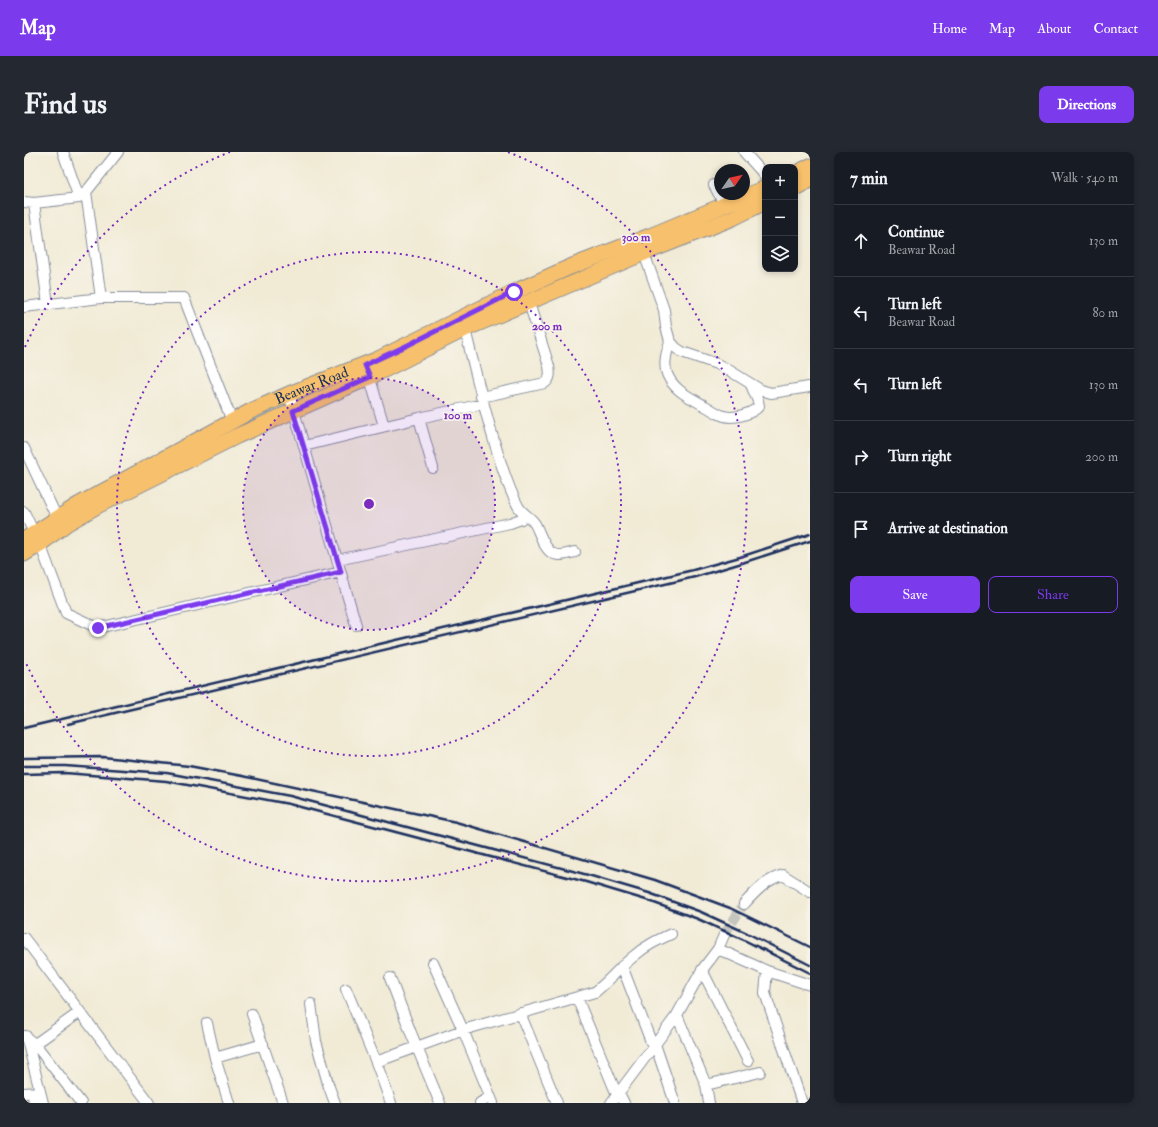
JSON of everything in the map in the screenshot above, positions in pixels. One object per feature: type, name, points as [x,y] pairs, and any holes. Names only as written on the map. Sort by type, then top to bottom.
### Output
[{"type":"main road","points":[[798,172],[810,166]]},
{"type":"main road","points":[[798,186],[810,180]]},
{"type":"main road","name":"Beawar Road","points":[[24,554],[33,539],[57,518],[232,421],[289,394],[368,371],[408,345],[514,292],[762,189]]},
{"type":"main road","name":"Beawar Road","points":[[33,539],[66,524],[99,505],[237,436],[293,411],[368,371],[644,253],[733,218],[762,204]]},
{"type":"street","points":[[63,152],[83,195],[101,298]]},
{"type":"street","points":[[48,304],[29,202],[83,195],[118,152]]},
{"type":"street","points":[[744,152],[762,172]]},
{"type":"street","points":[[722,200],[725,205]]},
{"type":"street","points":[[644,253],[664,310],[666,327],[670,341],[676,348],[682,352],[717,364],[751,385],[771,393],[792,391],[809,387]]},
{"type":"street","points":[[24,307],[101,298],[184,298],[232,421]]},
{"type":"street","points":[[304,446],[419,418],[545,383],[549,380],[549,366],[529,303]]},
{"type":"street","points":[[465,329],[482,400],[501,464],[513,496],[520,509],[533,520],[549,551],[554,554],[563,555],[575,552]]},
{"type":"street","points":[[670,341],[666,355],[666,373],[673,385],[688,397],[717,413],[725,416],[736,416],[756,409],[759,406],[751,385]]},
{"type":"street","points":[[368,371],[384,426]]},
{"type":"street","points":[[289,394],[356,625]]},
{"type":"street","points":[[419,418],[434,468]]},
{"type":"street","points":[[24,448],[57,518]]},
{"type":"street","points":[[24,512],[33,539],[66,613],[98,628],[341,572]]},
{"type":"street","points":[[337,560],[510,523],[521,519],[526,515]]},
{"type":"street","points":[[744,904],[770,880],[783,875],[810,892]]},
{"type":"street","points":[[376,1062],[462,1030],[594,992],[605,984],[622,966],[650,944],[671,934]]},
{"type":"street","points":[[616,1097],[677,1015],[702,970],[718,949],[724,935]]},
{"type":"street","points":[[24,938],[149,1103]]},
{"type":"street","points":[[718,949],[767,971],[810,985]]},
{"type":"street","points":[[433,963],[491,1100],[480,1103]]},
{"type":"street","points":[[622,966],[654,1045],[675,1103]]},
{"type":"street","points":[[702,970],[748,1061]]},
{"type":"street","points":[[767,971],[765,993],[802,1103]]},
{"type":"street","points":[[390,978],[440,1103]]},
{"type":"street","points":[[346,989],[391,1103]]},
{"type":"street","points":[[577,998],[616,1097],[624,1103]]},
{"type":"street","points":[[312,1004],[316,1041],[335,1103]]},
{"type":"street","points":[[35,1044],[80,1012]]},
{"type":"street","points":[[520,1013],[557,1103]]},
{"type":"street","points":[[252,1014],[283,1103]]},
{"type":"street","points":[[677,1015],[706,1085],[709,1103]]},
{"type":"street","points":[[207,1023],[215,1058],[229,1103]]},
{"type":"street","points":[[25,1035],[35,1044],[81,1103]]},
{"type":"street","points":[[25,1035],[34,1103]]},
{"type":"street","points":[[215,1058],[263,1044]]},
{"type":"street","points":[[706,1085],[760,1072]]},
{"type":"street","points":[[32,1092],[43,1103]]},
{"type":"tunnel","points":[[724,935],[744,904]]},
{"type":"railway","points":[[24,728],[693,570],[740,557],[810,534]]},
{"type":"railway","points":[[68,724],[695,577],[810,541]]},
{"type":"railway","points":[[24,758],[103,757],[189,766],[456,822],[655,880],[730,908],[810,947]]},
{"type":"railway","points":[[24,766],[65,766],[167,773],[290,796],[588,875],[649,893],[701,912],[747,933],[810,965]]},
{"type":"railway","points":[[24,774],[65,773],[166,781],[289,804],[586,882],[646,900],[698,919],[810,973]]},
{"type":"route","points":[[98,628],[341,572],[293,411],[370,377],[365,365],[514,292]]}]
